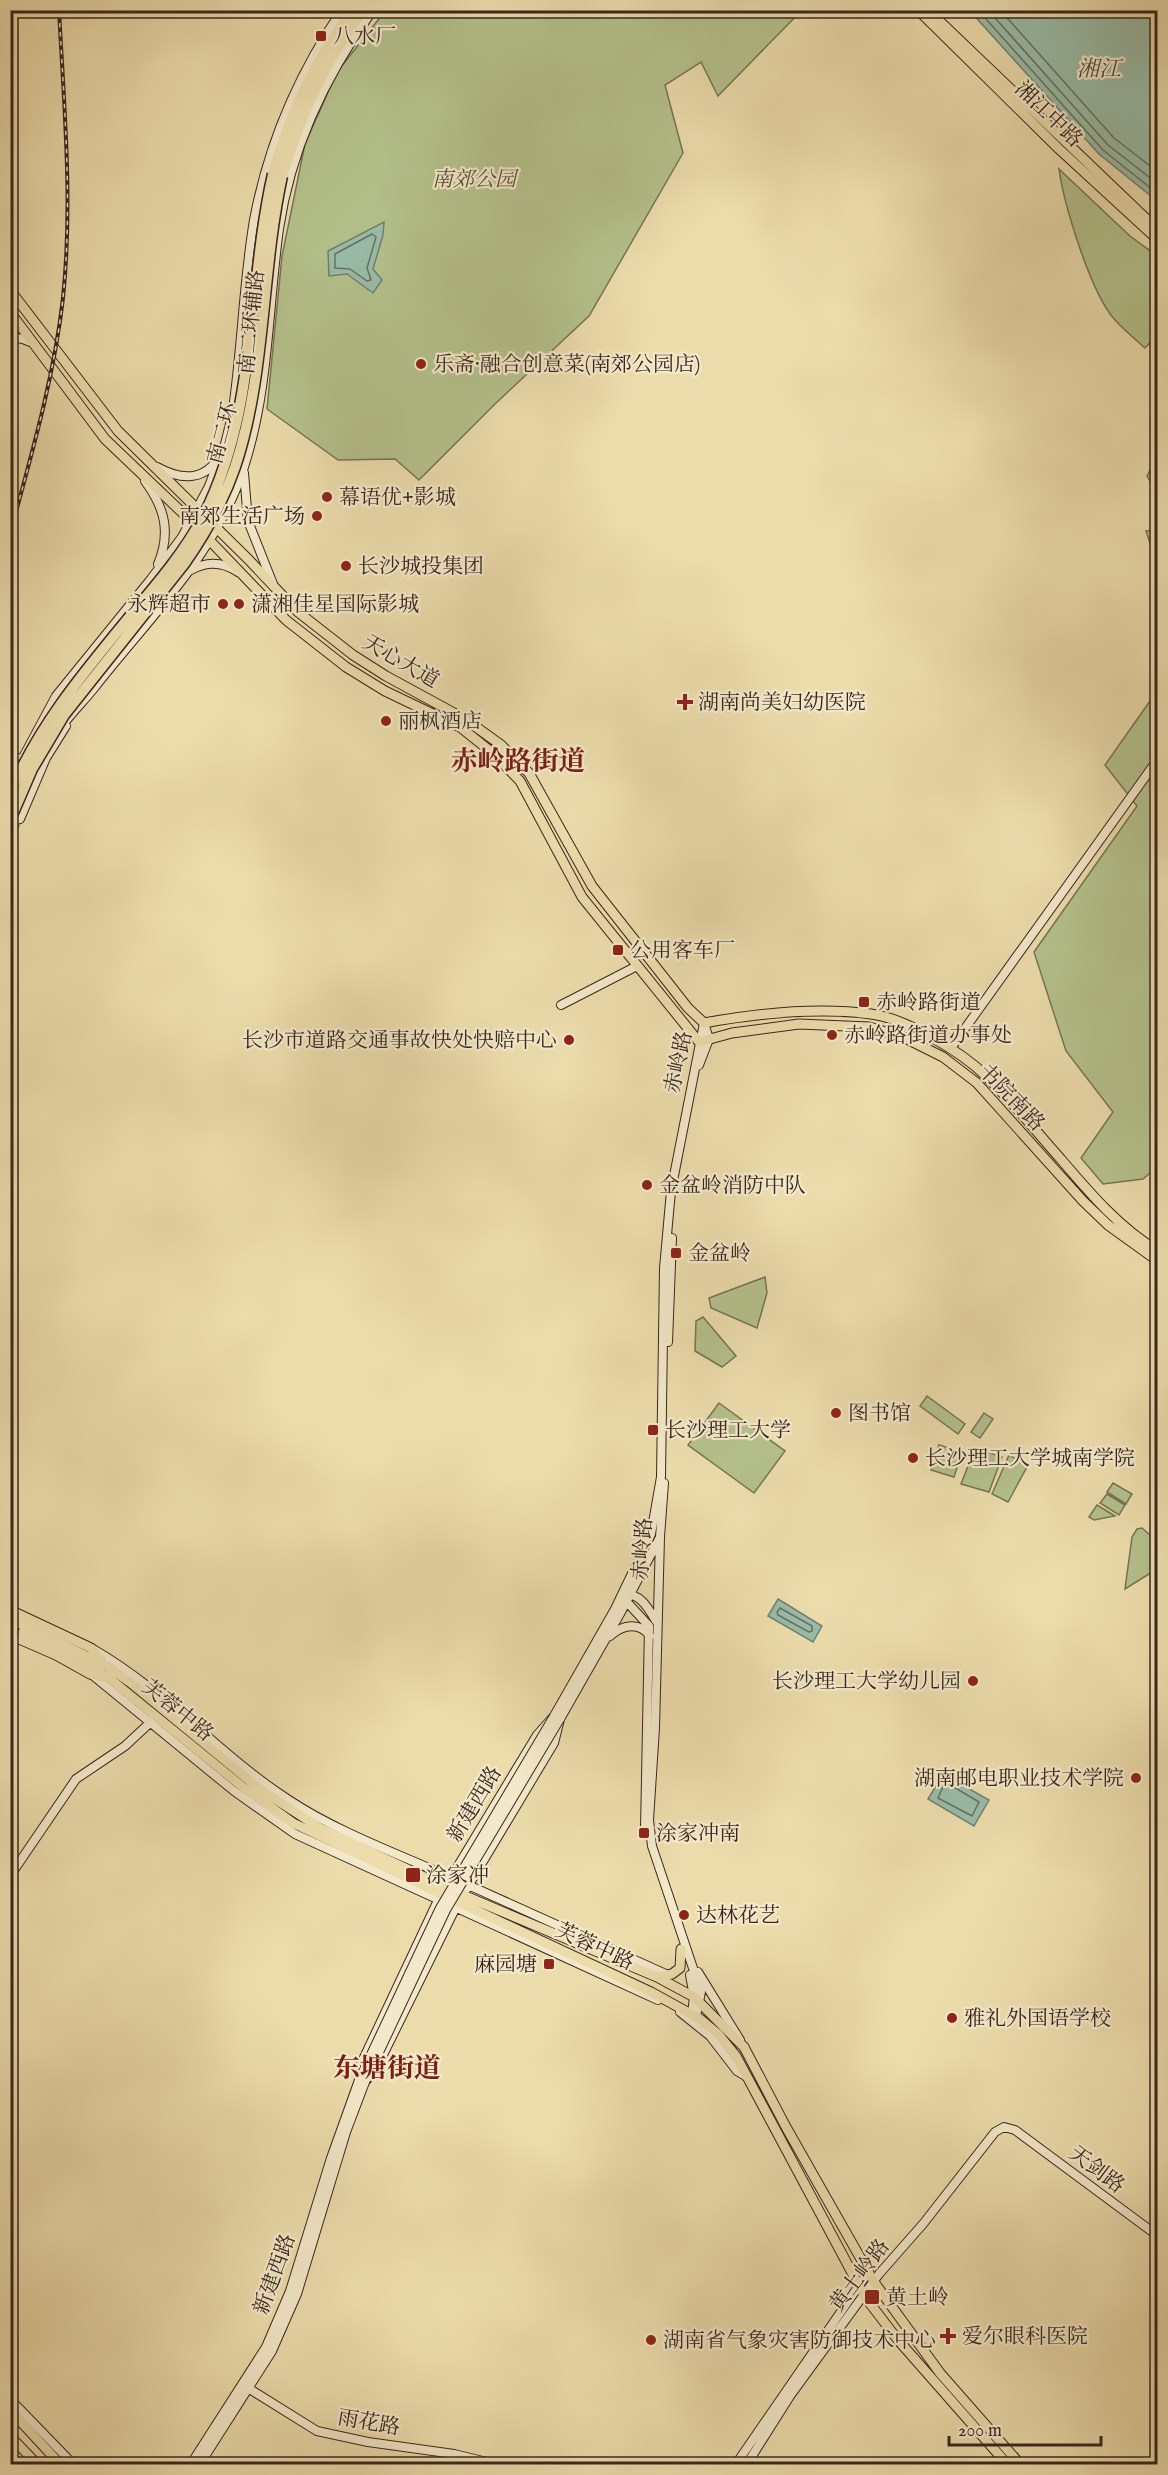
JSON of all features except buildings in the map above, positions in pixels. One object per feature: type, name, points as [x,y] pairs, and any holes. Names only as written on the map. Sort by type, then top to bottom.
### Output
[{"type":"highway","name":"南二环","points":[[10,794],[27,758],[57,708],[180,554],[201,522],[220,481],[241,406],[263,218],[289,126],[312,75],[352,10]]},
{"type":"highway","name":"南二环","points":[[10,820],[32,769],[58,723],[184,564],[213,518],[224,494],[234,469],[251,403],[277,175],[316,86],[363,10]]},
{"type":"highway","points":[[270,155],[289,126],[292,101]]},
{"type":"main road","name":"南二环辅路","points":[[10,783],[56,696],[151,579],[191,521],[222,452],[232,416],[236,389],[254,222],[270,155],[308,64],[342,10]]},
{"type":"main road","name":"南二环辅路","points":[[10,838],[39,765],[63,725],[186,574],[218,529],[244,466],[261,389],[279,229],[291,172],[305,130],[325,86],[373,10]]},
{"type":"main road","name":"湘江中路","points":[[918,10],[1059,149],[1158,240]]},
{"type":"main road","name":"湘江中路","points":[[928,10],[1158,230]]},
{"type":"main road","name":"天心大道","points":[[10,290],[107,418],[147,461],[218,529],[312,625],[386,676],[465,719],[508,752],[529,774],[592,886],[688,1008],[704,1023]]},
{"type":"main road","name":"天心大道","points":[[10,312],[94,426],[210,540],[286,620],[337,660],[385,691],[460,727],[494,754],[520,782],[582,897],[636,966],[704,1041]]},
{"type":"main road","points":[[10,337],[34,344]]},
{"type":"main road","points":[[147,461],[174,474],[191,477],[207,471],[222,452]]},
{"type":"main road","points":[[244,466],[248,521],[254,541],[276,590]]},
{"type":"main road","points":[[138,471],[158,499],[166,527],[164,548],[151,579]]},
{"type":"main road","points":[[186,574],[204,564],[218,564],[235,570],[247,579]]},
{"type":"main road","points":[[10,773],[44,712],[56,696]]},
{"type":"main road","points":[[10,848],[39,773],[77,709]]},
{"type":"main road","points":[[951,1048],[1158,759]]},
{"type":"main road","points":[[561,1005],[636,966]]},
{"type":"main road","name":"书院南路","points":[[704,1023],[802,1010],[873,1014],[911,1027],[951,1048],[986,1075],[1109,1212],[1158,1251]]},
{"type":"main road","name":"赤岭路","points":[[694,2015],[701,1992],[652,1846],[649,1820],[655,1728],[656,1621],[664,1497],[673,1216],[704,1041],[704,1023]]},
{"type":"main road","name":"书院南路","points":[[704,1041],[732,1033],[799,1024],[869,1027],[903,1037],[943,1057],[977,1083],[1083,1201],[1108,1225],[1158,1261]]},
{"type":"main road","name":"赤岭路","points":[[624,1597],[651,1534],[661,1477],[664,1268],[671,1191],[704,1041]]},
{"type":"main road","name":"新建西路","points":[[190,2464],[266,2347],[290,2291],[331,2157],[362,2081],[446,1910],[660,1537]]},
{"type":"main road","name":"赤岭路","points":[[624,1597],[644,1602],[656,1621]]},
{"type":"main road","name":"赤岭路","points":[[624,1597],[649,1626],[650,1636],[643,1820],[649,1854],[697,2000]]},
{"type":"main road","name":"新建西路","points":[[200,2464],[272,2351],[297,2294],[362,2081],[361,2064],[441,1894],[537,1735],[557,1718],[605,1641],[624,1597]]},
{"type":"main road","points":[[10,1610],[89,1651],[151,1687],[289,1800],[327,1821],[668,1975]]},
{"type":"main road","name":"芙蓉中路","points":[[10,1619],[15,1629],[84,1662],[110,1679],[154,1719],[293,1822],[651,1992],[694,2015],[719,2036],[736,2056],[865,2297],[898,2340],[1007,2464]]},
{"type":"main road","points":[[605,1641],[618,1629],[628,1626],[637,1626],[650,1636]]},
{"type":"main road","points":[[15,1629],[89,1651]]},
{"type":"main road","points":[[10,1876],[76,1779],[125,1746],[154,1719],[90,1674],[15,1629]]},
{"type":"main road","name":"芙蓉中路","points":[[89,1651],[251,1783],[289,1810],[441,1894]]},
{"type":"main road","points":[[90,1674],[110,1679]]},
{"type":"main road","name":"新建西路","points":[[362,2081],[376,2069],[459,1902],[554,1743],[557,1718]]},
{"type":"main road","points":[[459,1902],[666,2004],[703,2029],[722,2049],[737,2071],[748,2078]]},
{"type":"main road","name":"芙蓉中路","points":[[459,1902],[657,1977],[697,2000],[744,2047],[786,2127],[874,2282],[940,2373],[1020,2464]]},
{"type":"main road","points":[[657,1977],[668,1975],[680,1968],[681,1950]]},
{"type":"main road","name":"赤岭路","points":[[693,1965],[744,2047]]},
{"type":"main road","name":"黄土岭路","points":[[747,2464],[790,2396],[874,2282],[995,2132],[1005,2127],[1015,2130]]},
{"type":"main road","name":"天剑路","points":[[1015,2130],[1158,2236]]},
{"type":"main road","name":"黄土岭路","points":[[736,2464],[869,2271]]},
{"type":"main road","name":"雨花路","points":[[248,2388],[317,2431],[368,2442],[454,2454],[495,2464]]},
{"type":"main road","points":[[10,2399],[72,2464]]},
{"type":"main road","points":[[10,2410],[60,2464]]},
{"type":"main road","points":[[10,2436],[37,2464]]},
{"type":"main road","points":[[10,2455],[20,2464]]},
{"type":"green space","name":"南郊公园","points":[[802,10],[718,96],[701,62],[665,85],[683,153],[589,316],[496,403],[419,480],[395,459],[338,460],[267,409],[282,256],[305,144],[337,72],[385,11]]},
{"type":"green space","points":[[1059,169],[1130,236],[1157,256],[1157,335],[1145,348],[1115,320],[1097,290],[1066,204]]},
{"type":"green space","points":[[1157,456],[1158,493],[1147,476]]},
{"type":"green space","points":[[1158,530],[1157,564],[1146,531]]},
{"type":"green space","points":[[1157,686],[1158,1166],[1143,1179],[1103,1184],[1081,1158],[1113,1112],[1066,1051],[1034,952],[1137,806],[1105,765],[1150,701]]},
{"type":"green space","points":[[765,1277],[767,1293],[757,1328],[711,1308],[709,1298]]},
{"type":"green space","points":[[703,1317],[736,1356],[722,1367],[695,1351],[696,1321]]},
{"type":"green space","points":[[927,1396],[965,1424],[958,1434],[920,1406]]},
{"type":"green space","points":[[719,1403],[785,1451],[754,1493],[688,1445]]},
{"type":"green space","points":[[984,1413],[993,1419],[980,1438],[971,1432]]},
{"type":"green space","points":[[939,1445],[962,1452],[954,1477],[931,1470]]},
{"type":"green space","points":[[975,1448],[1002,1457],[989,1492],[961,1484]]},
{"type":"green space","points":[[1009,1455],[1028,1465],[1008,1502],[992,1494]]},
{"type":"green space","points":[[1113,1483],[1132,1494],[1126,1504],[1107,1492]]},
{"type":"green space","points":[[1107,1494],[1125,1505],[1119,1515],[1100,1503]]},
{"type":"green space","points":[[1097,1505],[1115,1516],[1094,1520],[1089,1517]]},
{"type":"green space","points":[[1142,1528],[1157,1541],[1157,1569],[1125,1589],[1132,1537],[1137,1529]]},
{"type":"water","name":"湘江","points":[[970,11],[1157,11],[1157,201],[1099,154]]},
{"type":"water","points":[[384,222],[383,235],[373,269],[382,280],[373,293],[347,274],[329,276],[328,251]]},
{"type":"water","points":[[778,1599],[822,1626],[813,1642],[768,1616]]},
{"type":"water","points":[[943,1774],[989,1800],[974,1826],[928,1799]]},
{"type":"railway","points":[[10,534],[48,387],[63,298],[67,190],[59,10]]},
{"type":"place","name":"八水厂","points":[[321,36]]},
{"type":"place","name":"乐斋·融合创意菜(南郊公园店)","points":[[421,364]]},
{"type":"place","name":"幕语优+影城","points":[[327,497]]},
{"type":"place","name":"南郊生活广场","points":[[317,516]]},
{"type":"place","name":"长沙城投集团","points":[[346,566]]},
{"type":"place","name":"永辉超市","points":[[223,604]]},
{"type":"place","name":"潇湘佳星国际影城","points":[[239,604]]},
{"type":"place","name":"湖南尚美妇幼医院","points":[[685,702]]},
{"type":"place","name":"丽枫酒店","points":[[386,721]]},
{"type":"place","name":"公用客车厂","points":[[618,950]]},
{"type":"place","name":"赤岭路街道","points":[[864,1002]]},
{"type":"place","name":"赤岭路街道办事处","points":[[832,1035]]},
{"type":"place","name":"长沙市道路交通事故快处快赔中心","points":[[569,1040]]},
{"type":"place","name":"金盆岭消防中队","points":[[647,1185]]},
{"type":"place","name":"金盆岭","points":[[676,1253]]},
{"type":"place","name":"图书馆","points":[[836,1413]]},
{"type":"place","name":"长沙理工大学","points":[[653,1430]]},
{"type":"place","name":"长沙理工大学城南学院","points":[[913,1458]]},
{"type":"place","name":"长沙理工大学幼儿园","points":[[973,1681]]},
{"type":"place","name":"湖南邮电职业技术学院","points":[[1136,1778]]},
{"type":"place","name":"涂家冲南","points":[[644,1833]]},
{"type":"place","name":"涂家冲","points":[[413,1875]]},
{"type":"place","name":"达林花艺","points":[[684,1915]]},
{"type":"place","name":"麻园塘","points":[[549,1964]]},
{"type":"place","name":"雅礼外国语学校","points":[[952,2018]]},
{"type":"place","name":"黄土岭","points":[[872,2297]]},
{"type":"place","name":"爱尔眼科医院","points":[[948,2336]]},
{"type":"place","name":"湖南省气象灾害防御技术中心","points":[[651,2340]]},
{"type":"district","name":"赤岭路街道","points":[[518,761]]},
{"type":"district","name":"东塘街道","points":[[387,2068]]}]
